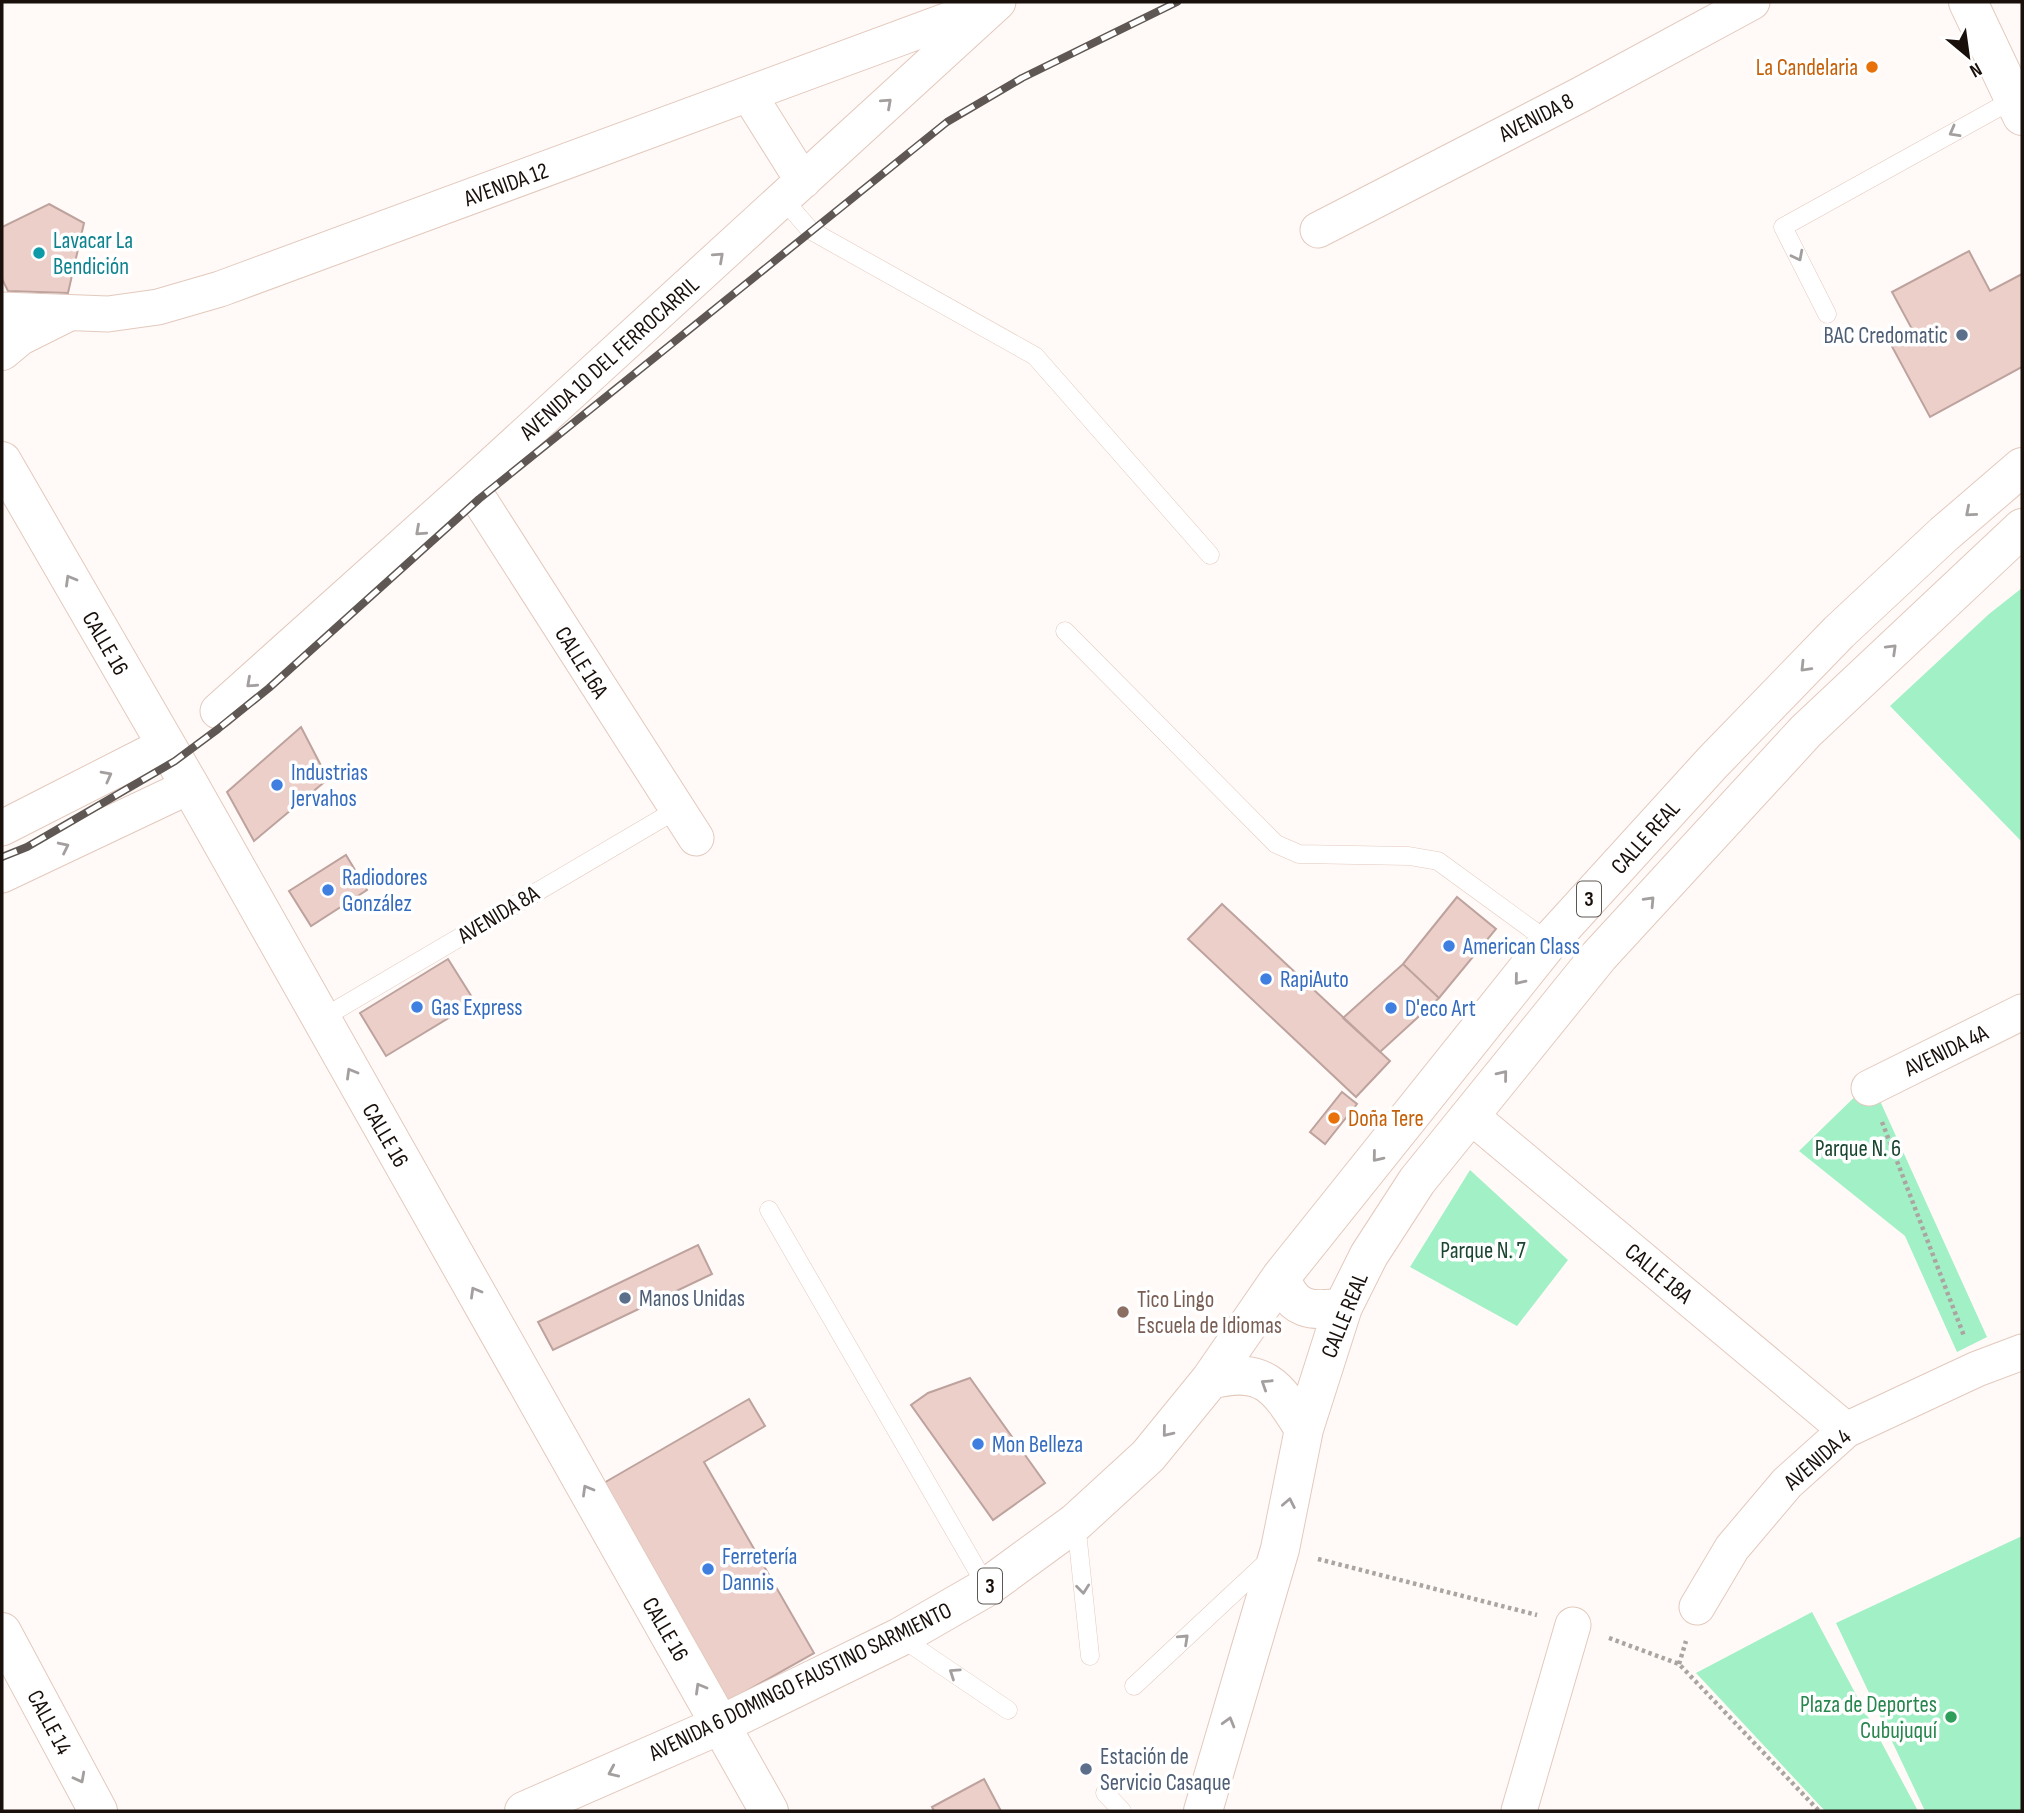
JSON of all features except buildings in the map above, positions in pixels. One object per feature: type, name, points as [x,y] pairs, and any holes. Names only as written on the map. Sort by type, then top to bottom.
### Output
[{"type":"main road","points":[[1968,2],[2018,107]]},
{"type":"main road","points":[[2,351],[20,336],[64,314]]},
{"type":"main road","name":"CALLE 16","points":[[2,461],[190,786],[769,1811]]},
{"type":"main road","name":"CALLE REAL","points":[[1210,1380],[1281,1277],[1549,942],[1712,763],[1839,632],[1944,534],[2022,467]]},
{"type":"main road","name":"CALLE REAL","points":[[1304,1429],[1343,1307],[1369,1255],[1417,1181],[1599,956],[1806,731],[2022,528]]},
{"type":"main road","points":[[1281,1277],[1286,1292],[1300,1306],[1318,1311],[1343,1307]]},
{"type":"main road","points":[[1210,1380],[1235,1373],[1263,1380],[1285,1398],[1304,1429]]},
{"type":"main road","name":"AVENIDA 6 DOMINGO FAUSTINO SARMIENTO","points":[[524,1811],[720,1725],[900,1637],[987,1587],[1076,1522],[1147,1456],[1210,1380]]},
{"type":"main road","name":"3","points":[[1203,1811],[1280,1549],[1304,1429]]},
{"type":"main road","name":"CALLE 14","points":[[2,1632],[98,1811]]},
{"type":"street","name":"AVENIDA 12","points":[[2,310],[108,314],[158,307],[220,289],[998,2]]},
{"type":"street","name":"AVENIDA 10 DEL FERROCARRIL","points":[[218,711],[470,485],[998,2]]},
{"type":"street","name":"AVENIDA 8","points":[[1318,230],[1752,2]]},
{"type":"street","points":[[749,94],[793,190]]},
{"type":"street","name":"CALLE 16A","points":[[470,485],[696,838]]},
{"type":"street","points":[[2,828],[165,745]]},
{"type":"street","points":[[2,875],[190,786]]},
{"type":"street","name":"AVENIDA 4A","points":[[1869,1088],[2022,1012]]},
{"type":"street","name":"CALLE 18A","points":[[1471,1116],[1846,1430]]},
{"type":"street","name":"AVENIDA 4","points":[[1697,1607],[1732,1548],[1787,1483],[1846,1430],[2022,1352]]},
{"type":"street","points":[[1519,1811],[1573,1625]]},
{"type":"lane","points":[[1827,314],[1783,227],[2018,107]]},
{"type":"lane","points":[[793,190],[810,230],[1035,356],[1210,555]]},
{"type":"lane","points":[[1065,631],[1276,844],[1299,854],[1409,856],[1438,861],[1549,942]]},
{"type":"lane","name":"AVENIDA 8A","points":[[321,1019],[676,810]]},
{"type":"lane","points":[[769,1210],[987,1587]]},
{"type":"lane","points":[[1076,1522],[1090,1656]]},
{"type":"lane","points":[[1134,1686],[1280,1549]]},
{"type":"lane","points":[[900,1637],[1008,1710]]},
{"type":"lane","points":[[1105,1793],[1122,1811]]},
{"type":"path","points":[[1869,1088],[1977,1370]]},
{"type":"path","points":[[1280,1549],[1573,1625],[1679,1664],[1819,1811]]},
{"type":"green space","points":[[2022,588],[2022,842],[1890,706],[1989,614]]},
{"type":"green space","name":"Parque N. 6","points":[[1871,1081],[1987,1337],[1957,1352],[1905,1236],[1799,1151]]},
{"type":"green space","name":"Parque N. 7","points":[[1470,1170],[1568,1260],[1517,1326],[1410,1267]]},
{"type":"green space","name":"Plaza de Deportes Cubujuquí","points":[[2022,1536],[2022,1811],[1925,1811],[1836,1623]]},
{"type":"green space","points":[[1812,1612],[1918,1811],[1825,1811],[1696,1673]]},
{"type":"railway","points":[[2,857],[27,847],[175,761],[218,729],[269,688],[479,499],[947,122],[1022,78],[1177,2]]},
{"type":"place","name":"La Candelaria","points":[[1872,67]]},
{"type":"place","name":"Lavacar La Bendición","points":[[39,253]]},
{"type":"place","name":"BAC Credomatic","points":[[1962,335]]},
{"type":"place","name":"Industrias Jervahos","points":[[277,785]]},
{"type":"place","name":"Radiodores González","points":[[328,890]]},
{"type":"place","name":"American Class","points":[[1449,946]]},
{"type":"place","name":"RapiAuto","points":[[1266,979]]},
{"type":"place","name":"Gas Express","points":[[417,1007]]},
{"type":"place","name":"D'eco Art","points":[[1391,1008]]},
{"type":"place","name":"Doña Tere","points":[[1334,1118]]},
{"type":"place","name":"Manos Unidas","points":[[625,1298]]},
{"type":"place","name":"Tico Lingo Escuela de Idiomas","points":[[1123,1312]]},
{"type":"place","name":"Mon Belleza","points":[[978,1444]]},
{"type":"place","name":"Ferretería Dannis","points":[[708,1569]]},
{"type":"place","name":"Plaza de Deportes Cubujuquí","points":[[1951,1717]]},
{"type":"place","name":"Estación de Servicio Casaque","points":[[1086,1769]]}]
